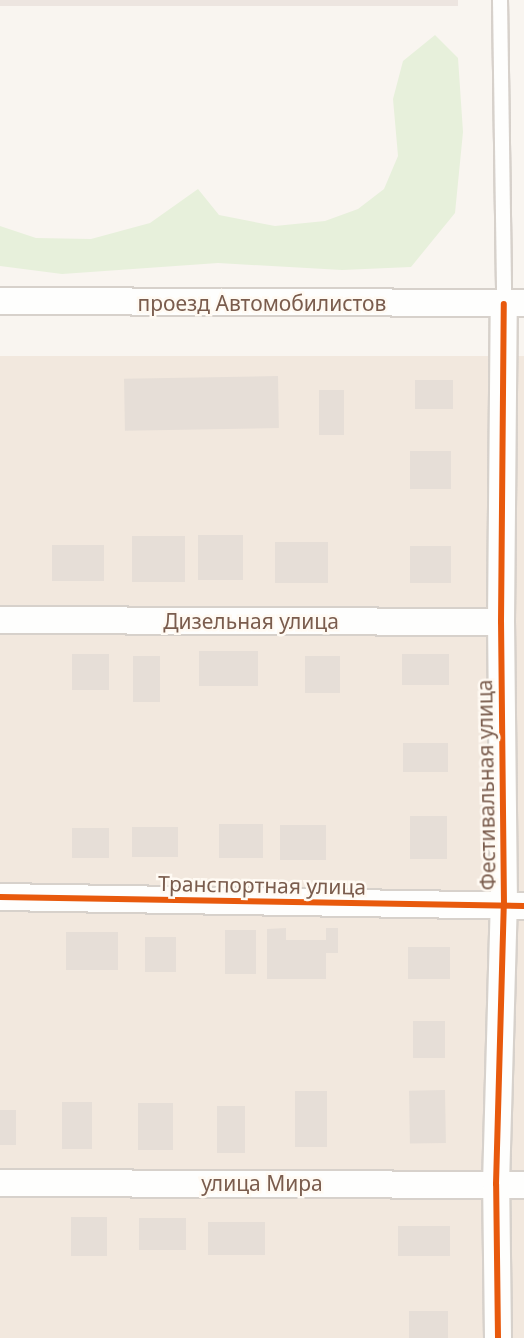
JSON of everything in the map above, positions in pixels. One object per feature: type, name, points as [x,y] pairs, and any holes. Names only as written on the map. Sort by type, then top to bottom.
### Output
[{"type":"street","name":"проезд Автомобилистов","points":[[0,301],[514,304]]},
{"type":"street","name":"Фестивальная улица","points":[[498,1338],[496,1184],[514,906],[501,622],[514,304]]},
{"type":"street","name":"Дизельная улица","points":[[0,620],[501,622]]},
{"type":"street","name":"Транспортная улица","points":[[0,897],[514,906]]},
{"type":"street","name":"улица Мира","points":[[0,1183],[524,1185]]},
{"type":"lane","points":[[500,0],[514,304]]},
{"type":"shaded area","points":[[0,0],[458,0],[458,6],[0,6]]},
{"type":"shaded area","points":[[0,356],[524,356],[524,1338],[0,1338]]},
{"type":"green space","points":[[435,35],[458,58],[463,132],[455,213],[411,267],[342,270],[218,263],[62,274],[0,266],[0,226],[36,238],[91,239],[150,223],[198,189],[219,215],[275,226],[325,221],[358,209],[384,189],[398,156],[393,99],[403,61]]},
{"type":"building","points":[[278,376],[279,428],[125,431],[124,379]]},
{"type":"building","points":[[415,380],[453,380],[453,409],[415,409]]},
{"type":"building","points":[[319,390],[344,390],[344,435],[319,435]]},
{"type":"building","points":[[410,451],[451,451],[451,489],[410,489]]},
{"type":"building","points":[[198,535],[243,535],[243,580],[198,580]]},
{"type":"building","points":[[132,536],[185,536],[185,582],[132,582]]},
{"type":"building","points":[[275,542],[328,542],[328,583],[275,583]]},
{"type":"building","points":[[52,545],[104,545],[104,581],[52,581]]},
{"type":"building","points":[[410,546],[451,546],[451,583],[410,583]]},
{"type":"building","points":[[199,651],[258,651],[258,686],[199,686]]},
{"type":"building","points":[[72,654],[109,654],[109,690],[72,690]]},
{"type":"building","points":[[402,654],[449,654],[449,685],[402,685]]},
{"type":"building","points":[[133,656],[160,656],[160,702],[133,702]]},
{"type":"building","points":[[305,656],[340,656],[340,693],[305,693]]},
{"type":"building","points":[[403,743],[448,743],[448,772],[403,772]]},
{"type":"building","points":[[410,816],[447,816],[447,859],[410,859]]},
{"type":"building","points":[[219,824],[263,824],[263,858],[219,858]]},
{"type":"building","points":[[280,825],[326,825],[326,860],[280,860]]},
{"type":"building","points":[[132,827],[178,827],[178,857],[132,857]]},
{"type":"building","points":[[72,828],[109,828],[109,858],[72,858]]},
{"type":"building","points":[[286,928],[286,940],[326,940],[326,928],[338,928],[338,953],[326,953],[326,979],[267,979],[267,929]]},
{"type":"building","points":[[225,930],[256,930],[256,974],[225,974]]},
{"type":"building","points":[[66,932],[118,932],[118,970],[66,970]]},
{"type":"building","points":[[145,937],[176,937],[176,972],[145,972]]},
{"type":"building","points":[[408,947],[450,947],[450,979],[408,979]]},
{"type":"building","points":[[413,1021],[445,1021],[445,1058],[413,1058]]},
{"type":"building","points":[[445,1090],[446,1143],[410,1144],[409,1091]]},
{"type":"building","points":[[295,1091],[327,1091],[327,1147],[295,1147]]},
{"type":"building","points":[[62,1102],[92,1102],[92,1149],[62,1149]]},
{"type":"building","points":[[138,1103],[173,1103],[173,1150],[138,1150]]},
{"type":"building","points":[[217,1106],[245,1106],[245,1153],[217,1153]]},
{"type":"building","points":[[0,1110],[16,1110],[16,1145],[0,1145]]},
{"type":"building","points":[[71,1217],[107,1217],[107,1256],[71,1256]]},
{"type":"building","points":[[139,1218],[186,1218],[186,1250],[139,1250]]},
{"type":"building","points":[[208,1222],[265,1222],[265,1255],[208,1255]]},
{"type":"building","points":[[398,1226],[450,1226],[450,1256],[398,1256]]},
{"type":"building","points":[[409,1311],[448,1311],[448,1338],[409,1338]]},
{"type":"cycle path","points":[[498,1338],[496,1184],[504,906],[501,622],[504,304]]},
{"type":"cycle path","points":[[0,897],[524,906]]}]
